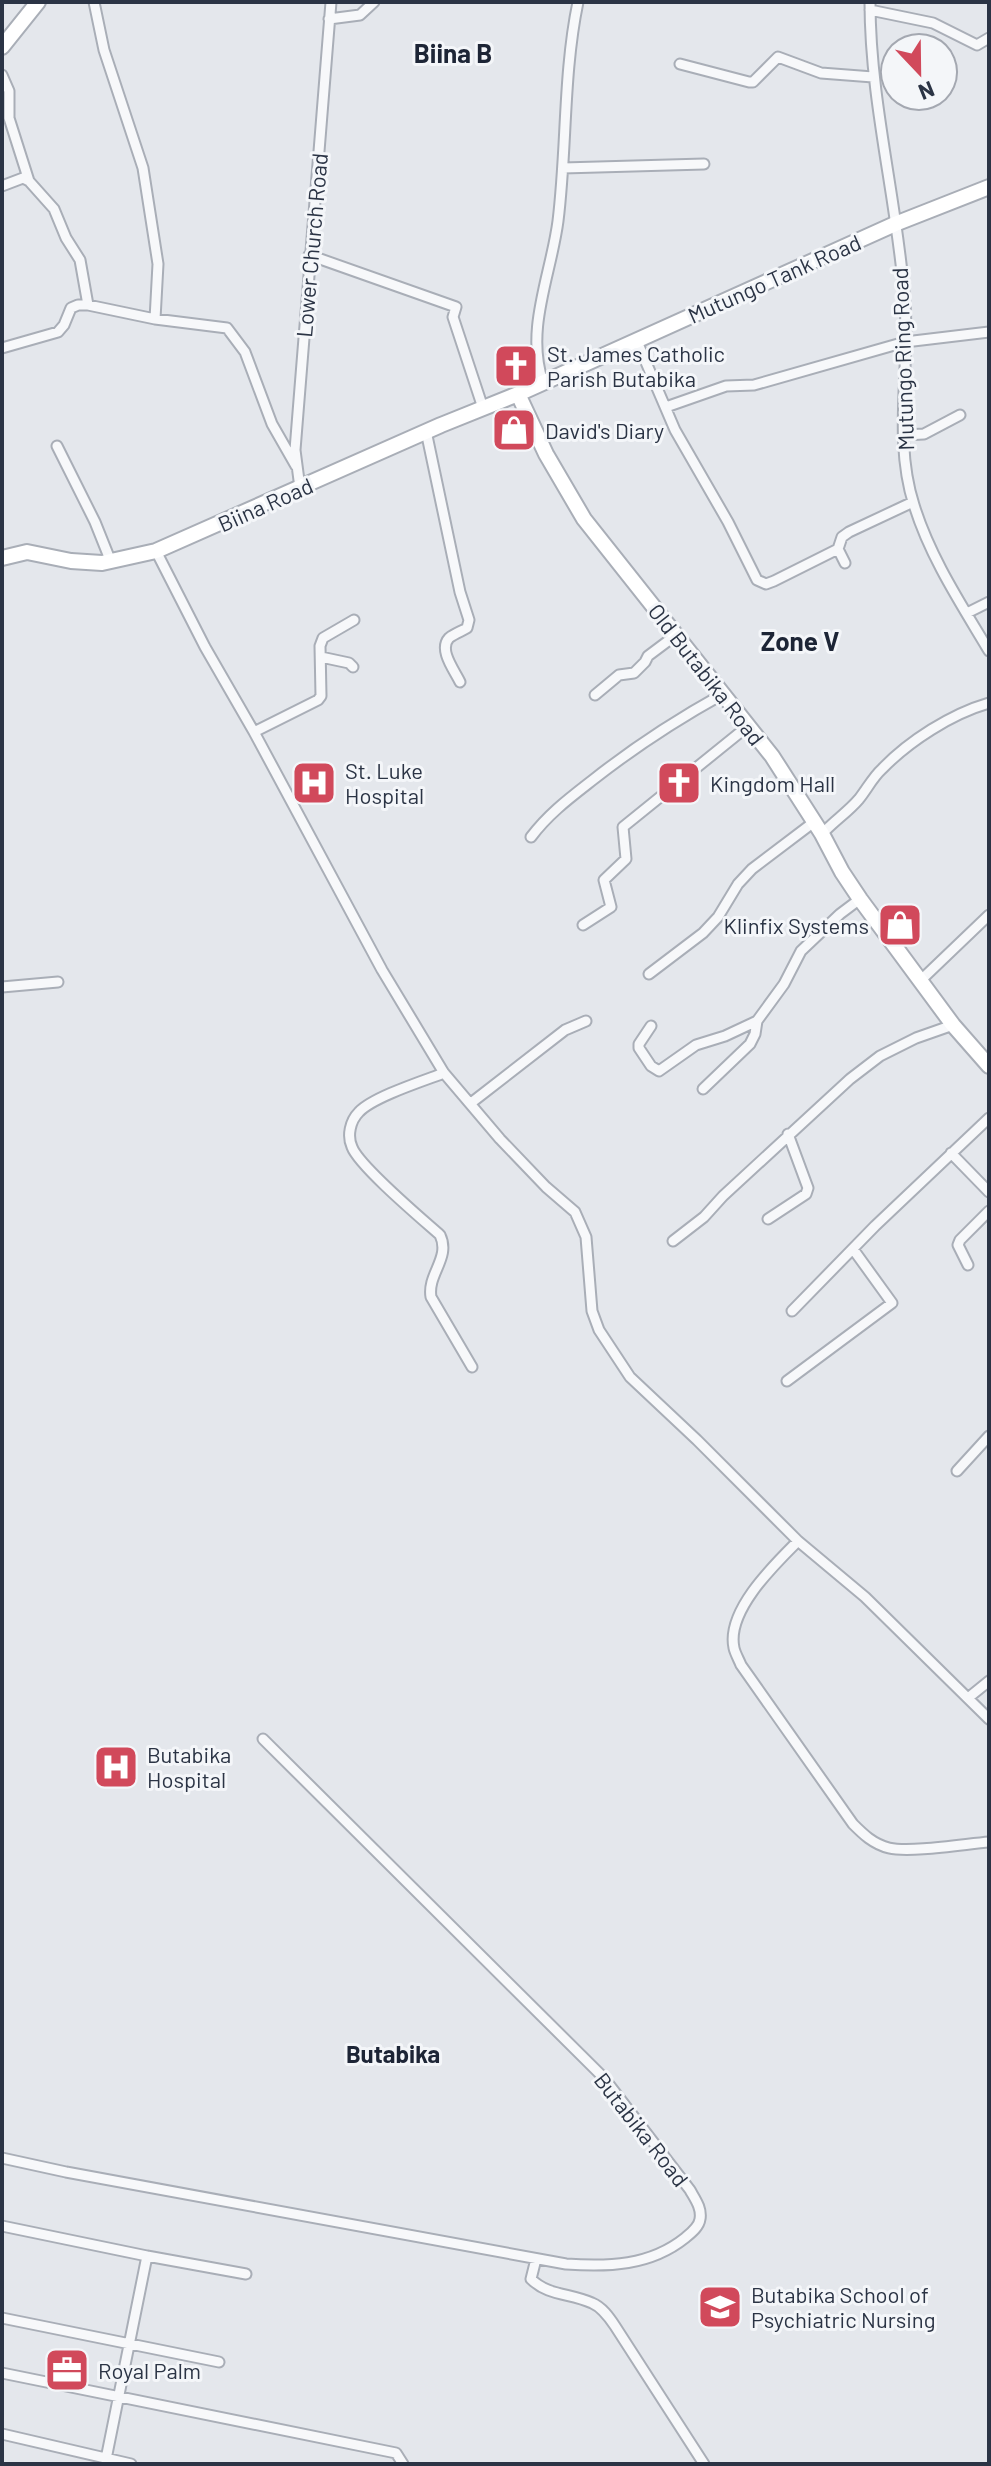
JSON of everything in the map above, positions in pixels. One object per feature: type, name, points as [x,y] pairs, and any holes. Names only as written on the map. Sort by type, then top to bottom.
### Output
[{"type":"main road","points":[[2,47],[38,2]]},
{"type":"main road","name":"Mutungo Tank Road","points":[[518,394],[895,224],[989,187]]},
{"type":"main road","name":"Biina Road","points":[[2,558],[27,552],[71,561],[111,562],[156,551],[426,431],[518,394]]},
{"type":"main road","name":"Old Butabika Road","points":[[518,394],[573,502],[785,774],[860,899],[953,1025],[989,1066]]},
{"type":"street","points":[[94,2],[104,50],[143,168],[158,264],[155,319]]},
{"type":"street","name":"Lower Church Road","points":[[300,488],[295,450],[331,2]]},
{"type":"street","points":[[329,19],[360,15],[374,2]]},
{"type":"street","points":[[543,382],[536,352],[537,322],[555,236],[563,168],[569,56],[578,2]]},
{"type":"street","points":[[870,6],[933,23],[977,45],[989,38]]},
{"type":"street","name":"Mutungo Ring Road","points":[[870,6],[873,77],[905,305],[906,468],[913,502],[937,560],[989,651]]},
{"type":"street","points":[[680,64],[753,82],[778,57],[821,73],[873,77]]},
{"type":"street","points":[[2,75],[9,91],[9,118],[29,181]]},
{"type":"street","points":[[563,168],[704,164]]},
{"type":"street","points":[[2,186],[23,178],[54,209],[66,238],[80,260],[88,305]]},
{"type":"street","points":[[309,255],[456,307],[453,317],[483,408]]},
{"type":"street","points":[[2,348],[54,334],[62,329],[71,308],[78,305],[227,328],[245,352],[272,424],[297,468]]},
{"type":"street","points":[[666,407],[726,386],[754,385],[905,342],[989,332]]},
{"type":"street","points":[[636,339],[689,457],[728,522],[757,580],[766,584],[774,581],[838,549]]},
{"type":"street","points":[[904,435],[924,434],[960,415]]},
{"type":"street","points":[[426,431],[460,592],[469,620],[467,628],[450,637],[446,643],[445,653],[460,682]]},
{"type":"street","points":[[57,446],[111,562]]},
{"type":"street","points":[[845,563],[838,549],[842,537],[913,502]]},
{"type":"street","points":[[156,551],[205,647],[382,970],[444,1073],[500,1139],[575,1212],[586,1237],[592,1311],[599,1330],[630,1377],[798,1541],[865,1597],[989,1719]]},
{"type":"street","points":[[967,613],[989,602]]},
{"type":"street","points":[[254,732],[318,700],[321,696],[320,646],[323,638],[354,620]]},
{"type":"street","points":[[595,695],[619,675],[634,673],[648,656],[676,635]]},
{"type":"street","points":[[321,657],[349,663],[353,667]]},
{"type":"street","points":[[531,837],[559,806],[628,751],[723,694]]},
{"type":"street","points":[[649,974],[703,933],[752,869],[857,800],[880,770],[934,728],[989,703]]},
{"type":"street","points":[[583,925],[611,907],[604,880],[626,859],[623,827],[748,726]]},
{"type":"street","points":[[703,1089],[750,1044],[757,1021],[784,984],[801,951],[860,899]]},
{"type":"street","points":[[920,981],[989,915]]},
{"type":"street","points":[[2,987],[58,982]]},
{"type":"street","points":[[471,1103],[565,1030],[586,1021]]},
{"type":"street","points":[[651,1026],[639,1048],[651,1066],[659,1071],[696,1045],[757,1021]]},
{"type":"street","points":[[673,1241],[704,1217],[788,1134],[850,1079],[880,1056],[916,1038],[953,1025]]},
{"type":"street","points":[[444,1073],[366,1107],[353,1121],[349,1138],[356,1156],[440,1235],[444,1252],[430,1288],[431,1297],[472,1367]]},
{"type":"street","points":[[792,1311],[989,1118]]},
{"type":"street","points":[[768,1219],[806,1194],[808,1188],[788,1134]]},
{"type":"street","points":[[951,1153],[989,1192]]},
{"type":"street","points":[[968,1265],[958,1245],[989,1211]]},
{"type":"street","points":[[787,1381],[892,1303],[853,1249]]},
{"type":"street","points":[[957,1471],[989,1436]]},
{"type":"street","points":[[798,1541],[742,1607],[734,1627],[734,1647],[741,1665],[853,1824],[869,1840],[890,1848],[989,1842]]},
{"type":"street","points":[[968,1698],[989,1681]]},
{"type":"street","name":"Butabika Road","points":[[2,2158],[536,2259],[596,2266],[637,2263],[677,2244],[698,2225],[701,2218],[699,2207],[690,2190],[604,2078],[263,1739]]},
{"type":"street","points":[[2,2226],[246,2274]]},
{"type":"street","points":[[106,2462],[147,2256]]},
{"type":"street","points":[[536,2259],[531,2279],[539,2287],[591,2302],[604,2312],[704,2464]]},
{"type":"street","points":[[2,2318],[219,2362]]},
{"type":"street","points":[[2,2373],[396,2453],[403,2464]]},
{"type":"street","points":[[2,2434],[106,2462],[131,2464]]},
{"type":"place","name":"St. James Catholic Parish Butabika","points":[[516,366]]},
{"type":"place","name":"David's Diary","points":[[514,430]]},
{"type":"place","name":"St. Luke Hospital","points":[[314,783]]},
{"type":"place","name":"Kingdom Hall","points":[[679,783]]},
{"type":"place","name":"Klinfix Systems","points":[[900,925]]},
{"type":"place","name":"Butabika Hospital","points":[[116,1767]]},
{"type":"place","name":"Butabika School of Psychiatric Nursing","points":[[720,2307]]},
{"type":"place","name":"Royal Palm","points":[[67,2370]]},
{"type":"district","name":"Biina B","points":[[453,52]]},
{"type":"district","name":"Zone V","points":[[800,640]]},
{"type":"district","name":"Butabika","points":[[393,2053]]}]
